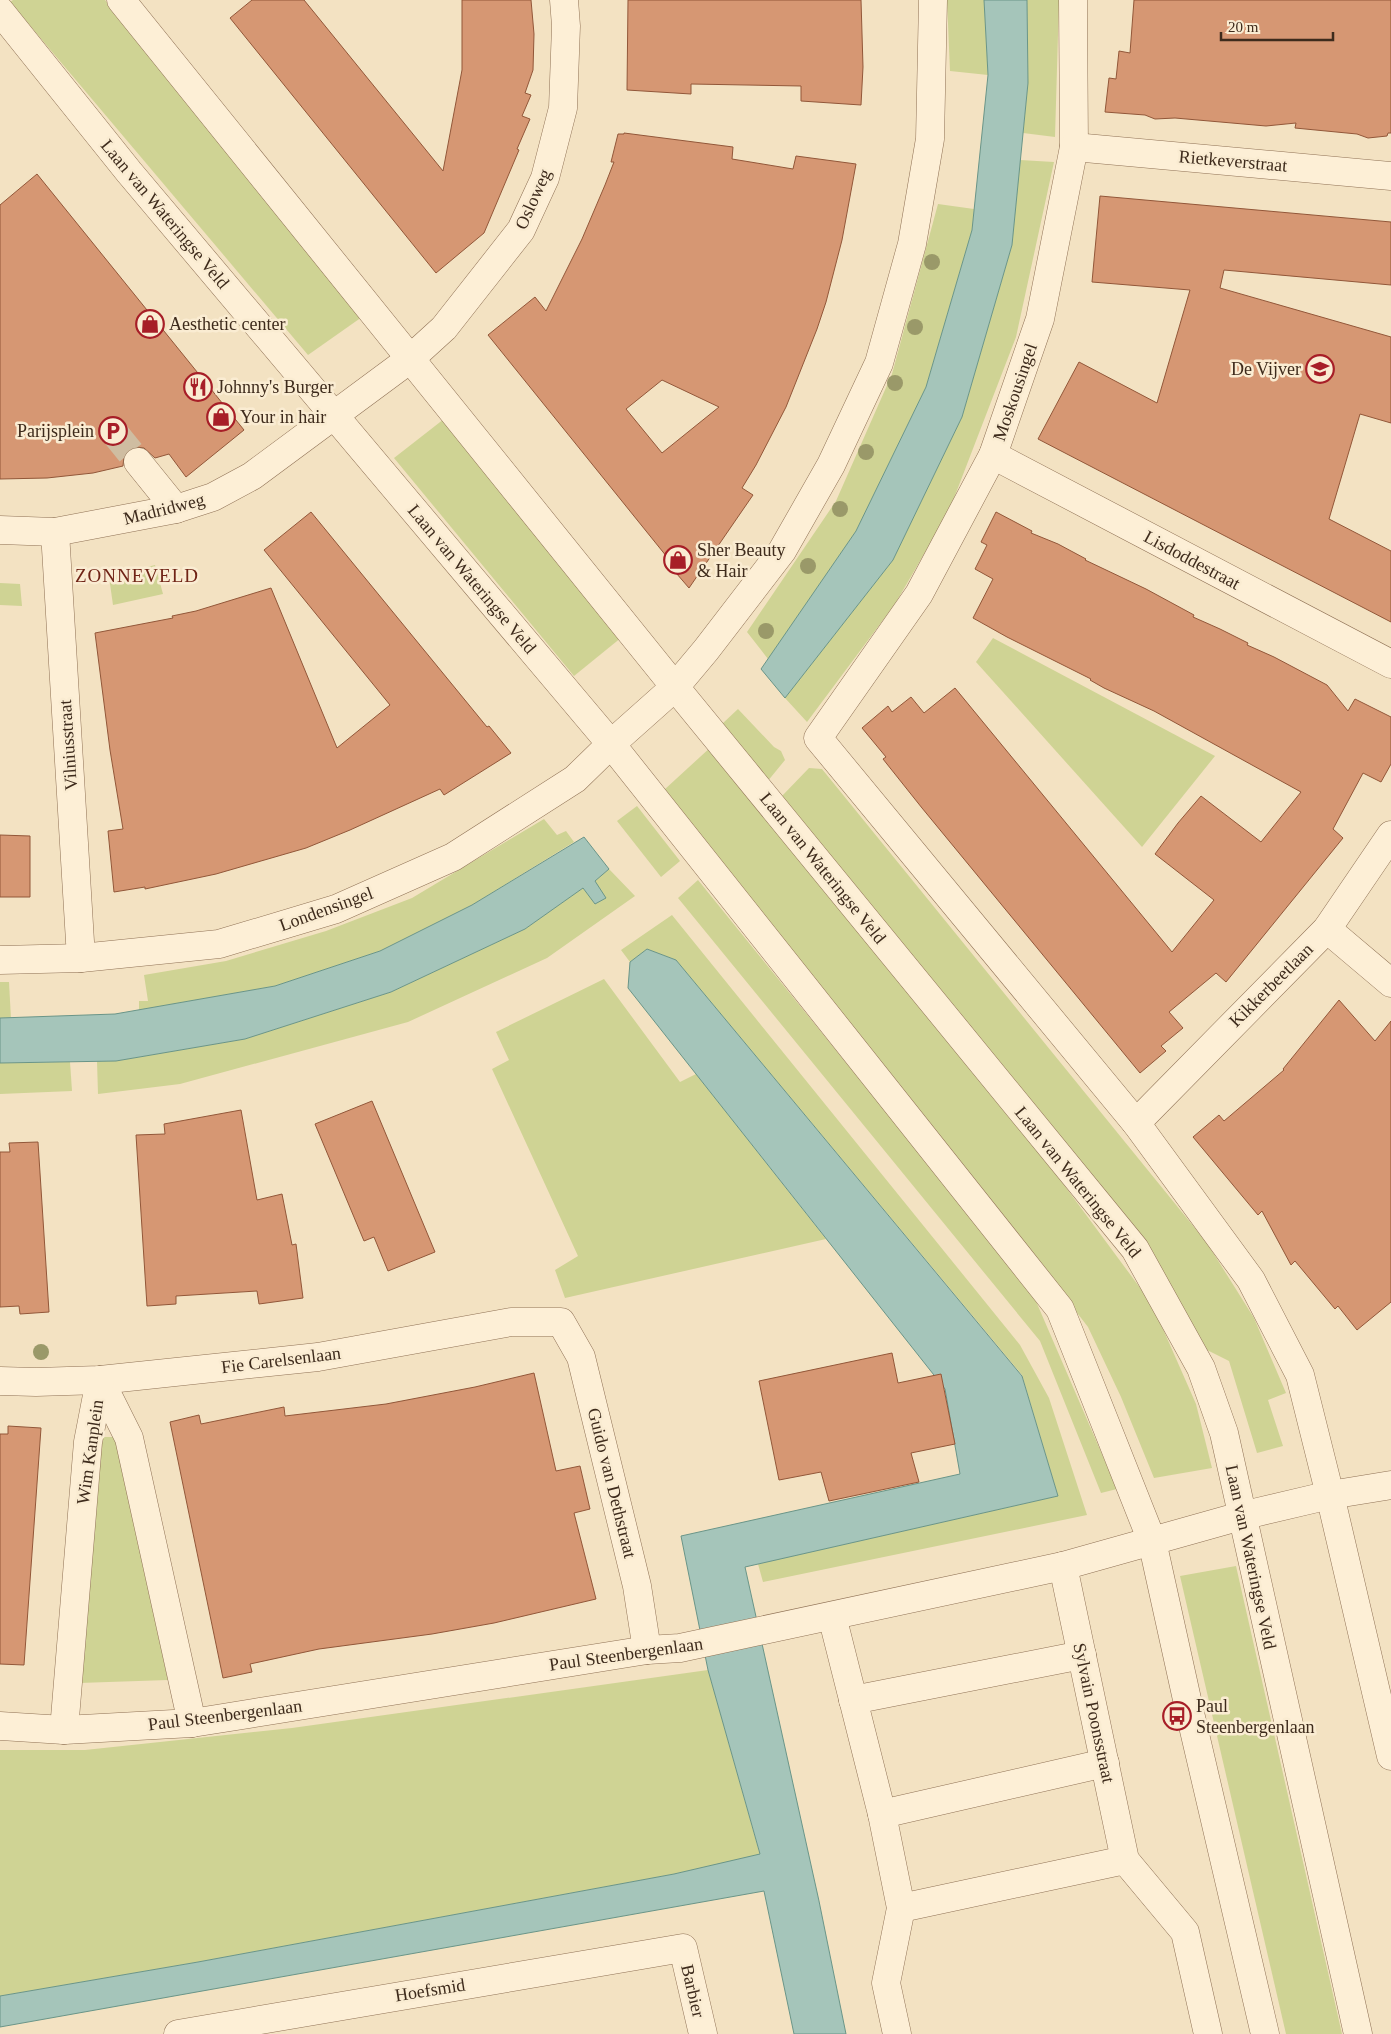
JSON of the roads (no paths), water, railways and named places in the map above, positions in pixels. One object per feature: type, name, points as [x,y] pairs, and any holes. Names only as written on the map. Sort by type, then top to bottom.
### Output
[{"type":"street","name":"Laan van Wateringse Veld","points":[[121,0],[675,687],[1135,1249],[1201,1368],[1224,1433],[1358,2034]]},
{"type":"street","name":"Osloweg","points":[[410,360],[444,328],[521,230],[544,178],[563,108],[566,26],[564,0]]},
{"type":"street","points":[[610,744],[675,687],[782,551],[830,465],[879,363],[912,244],[930,139],[933,0]]},
{"type":"street","name":"Moskousingel","points":[[1073,0],[1074,147],[1040,318],[993,456],[919,594],[818,738],[1136,1123]]},
{"type":"street","name":"Laan van Wateringse Veld","points":[[0,11],[129,172],[610,744],[1060,1310],[1152,1541],[1265,2034]]},
{"type":"street","name":"Rietkeverstraat","points":[[1074,147],[1391,176]]},
{"type":"street","points":[[334,414],[410,360]]},
{"type":"street","name":"Madridweg","points":[[0,530],[55,532],[176,509],[213,497],[252,476],[334,414]]},
{"type":"street","name":"Lisdoddestraat","points":[[993,456],[1391,664]]},
{"type":"street","points":[[138,462],[176,509]]},
{"type":"street","name":"Vilniusstraat","points":[[55,532],[81,958]]},
{"type":"street","name":"Londensingel","points":[[0,960],[81,958],[219,944],[336,909],[453,857],[575,779],[610,744]]},
{"type":"street","name":"Kikkerbeetlaan","points":[[1136,1123],[1327,929],[1391,835]]},
{"type":"street","points":[[1327,929],[1391,983]]},
{"type":"street","points":[[1136,1123],[1251,1280],[1300,1375],[1391,1756]]},
{"type":"street","name":"Fie Carelsenlaan","points":[[0,1381],[100,1380],[318,1356],[512,1322],[561,1322]]},
{"type":"street","name":"Guido van Dethstraat","points":[[561,1322],[581,1357],[637,1586],[647,1650]]},
{"type":"street","name":"Wim Kanplein","points":[[100,1380],[129,1438],[192,1723]]},
{"type":"street","name":"Wim Kanplein","points":[[64,1730],[88,1442],[100,1380]]},
{"type":"street","name":"Paul Steenbergenlaan","points":[[0,1726],[64,1730],[192,1723],[647,1650],[680,1648],[1064,1566],[1241,1516],[1330,1495],[1391,1485]]},
{"type":"street","name":"Sylvain Poonsstraat","points":[[1064,1566],[1125,1860],[1185,1932],[1208,2034]]},
{"type":"street","points":[[832,1616],[882,1814],[901,1908],[895,1946],[886,1983],[897,2034]]},
{"type":"street","points":[[854,1700],[1082,1655]]},
{"type":"street","points":[[882,1814],[1105,1762]]},
{"type":"street","points":[[901,1908],[1125,1860]]},
{"type":"street","name":"Hoefsmid","points":[[178,2034],[683,1948]]},
{"type":"street","name":"Barbier","points":[[683,1948],[703,2034]]},
{"type":"water","points":[[984,0],[1027,0],[1028,83],[1012,245],[962,417],[893,560],[785,698],[761,669],[856,531],[926,387],[972,230],[988,75]]},
{"type":"water","points":[[584,837],[609,869],[595,881],[606,898],[595,904],[583,888],[525,929],[391,992],[245,1039],[116,1061],[0,1063],[0,1018],[115,1014],[275,986],[380,951],[472,905]]},
{"type":"water","points":[[647,949],[676,960],[1022,1376],[1058,1496],[745,1567],[819,1901],[846,2034],[794,2034],[764,1891],[0,2027],[0,1996],[198,1962],[674,1874],[760,1854],[708,1670],[681,1536],[960,1474],[945,1389],[628,988],[630,962]]},
{"type":"tunnel","points":[[113,431],[138,462]]},
{"type":"place","name":"Aesthetic center","points":[[150,324]]},
{"type":"place","name":"De Vijver","points":[[1320,369]]},
{"type":"place","name":"Johnny's Burger","points":[[198,387]]},
{"type":"place","name":"Your in hair","points":[[221,417]]},
{"type":"place","name":"Parijsplein","points":[[113,431]]},
{"type":"place","name":"Sher Beauty & Hair","points":[[678,560]]},
{"type":"place","name":"Paul Steenbergenlaan","points":[[1177,1716]]},
{"type":"district","name":"ZONNEVELD","points":[[137,575]]}]
